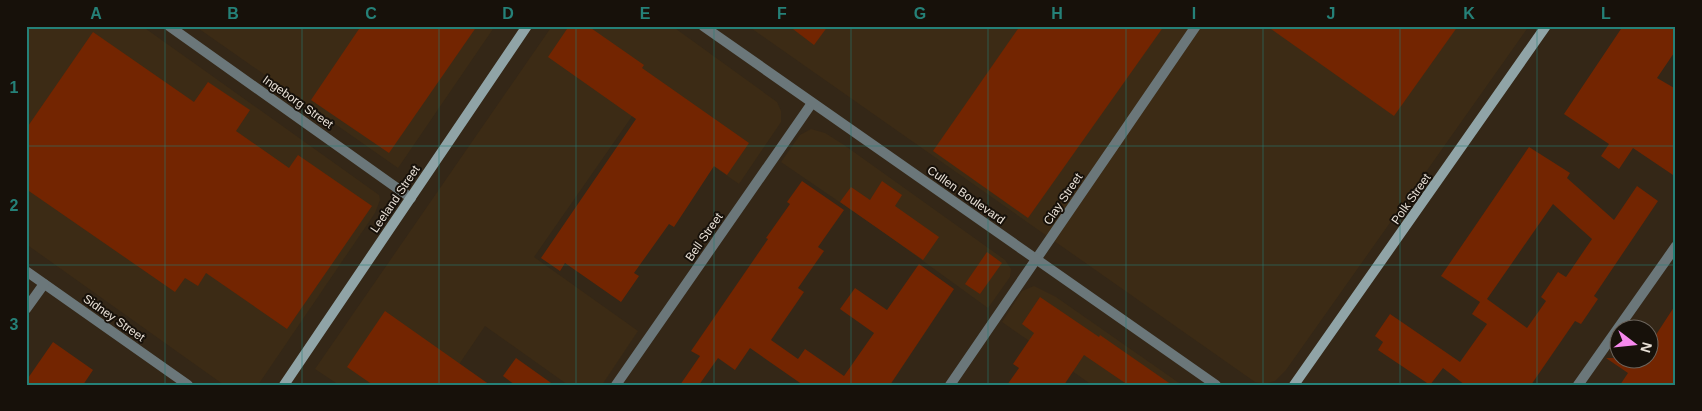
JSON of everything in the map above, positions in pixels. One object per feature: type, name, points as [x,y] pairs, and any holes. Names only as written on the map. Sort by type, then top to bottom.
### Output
[{"type":"main road","name":"Leeland Street","points":[[284,385],[527,26]]},
{"type":"main road","name":"Polk Street","points":[[1294,385],[1546,26]]},
{"type":"street","name":"Ingeborg Street","points":[[170,26],[411,198]]},
{"type":"street","name":"Cullen Boulevard","points":[[703,26],[1216,385]]},
{"type":"street","name":"Clay Street","points":[[950,385],[1196,26]]},
{"type":"street","name":"Bell Street","points":[[616,385],[812,103]]},
{"type":"street","points":[[1578,385],[1676,246]]},
{"type":"street","name":"Sidney Street","points":[[26,271],[188,385]]},
{"type":"street","points":[[26,309],[44,284]]},
{"type":"shaded area","points":[[26,26],[142,26],[379,195],[380,200],[375,213],[258,385],[224,385],[26,244]]},
{"type":"shaded area","points":[[195,26],[495,26],[398,168]]},
{"type":"shaded area","points":[[552,26],[672,26],[777,102],[781,111],[781,122],[739,184],[635,112],[534,257],[638,331],[602,385],[568,385],[485,326],[445,385],[339,385],[315,369]]},
{"type":"shaded area","points":[[748,26],[1529,26],[1286,370],[1275,381],[1265,384],[1255,382]]},
{"type":"shaded area","points":[[811,129],[825,133],[844,145],[1005,260],[1011,269],[1010,277],[988,308],[879,229],[781,162],[800,135]]},
{"type":"shaded area","points":[[1034,286],[1056,297],[1182,385],[1092,385],[1002,322],[1022,291]]},
{"type":"building","points":[[361,26],[477,26],[389,153],[311,100]]},
{"type":"building","points":[[569,26],[588,26],[644,65],[642,68],[749,143],[727,175],[714,166],[674,227],[669,224],[634,273],[639,276],[621,302],[565,263],[560,271],[541,258],[636,119],[548,57]]},
{"type":"building","points":[[789,26],[828,26],[814,45]]},
{"type":"building","points":[[1020,26],[1164,26],[1028,218],[933,151]]},
{"type":"building","points":[[1267,26],[1458,26],[1394,116]]},
{"type":"building","points":[[1623,26],[1676,26],[1676,50],[1657,78],[1676,89],[1676,177],[1633,148],[1619,169],[1601,156],[1609,144],[1564,114]]},
{"type":"building","points":[[93,32],[194,102],[208,82],[250,110],[236,131],[289,168],[298,155],[372,206],[287,329],[206,273],[198,286],[185,278],[175,292],[26,189],[26,129]]},
{"type":"building","points":[[1529,147],[1570,173],[1567,178],[1614,220],[1637,186],[1658,201],[1594,296],[1598,299],[1581,324],[1575,321],[1531,385],[1465,385],[1443,368],[1430,385],[1378,350],[1383,342],[1375,336],[1390,314],[1460,362],[1487,324],[1472,314],[1480,302],[1441,276]],"holes":[[[1553,204],[1592,239],[1566,277],[1558,272],[1541,297],[1546,301],[1527,328],[1487,299]]]},
{"type":"building","points":[[802,181],[844,210],[818,247],[824,251],[798,288],[804,292],[771,340],[798,359],[805,349],[844,376],[874,333],[840,309],[855,288],[887,310],[919,264],[954,289],[890,385],[803,385],[750,348],[735,370],[718,358],[699,385],[680,385],[700,356],[691,351],[768,239],[766,238],[790,204],[787,202]]},
{"type":"building","points":[[882,181],[902,195],[895,206],[939,237],[923,260],[840,202],[851,187],[870,200]]},
{"type":"building","points":[[987,252],[1002,263],[980,294],[965,284]]},
{"type":"building","points":[[1040,297],[1099,337],[1100,335],[1172,385],[1128,385],[1084,355],[1064,385],[1007,385],[1019,368],[1013,364],[1034,333],[1022,324]]},
{"type":"building","points":[[1676,304],[1676,385],[1620,385],[1628,373],[1621,368],[1660,368],[1660,329]]},
{"type":"building","points":[[385,311],[490,385],[373,385],[347,367]]},
{"type":"building","points":[[53,342],[93,370],[83,385],[26,385],[26,381]]},
{"type":"building","points":[[516,358],[554,385],[515,385],[503,376]]}]
